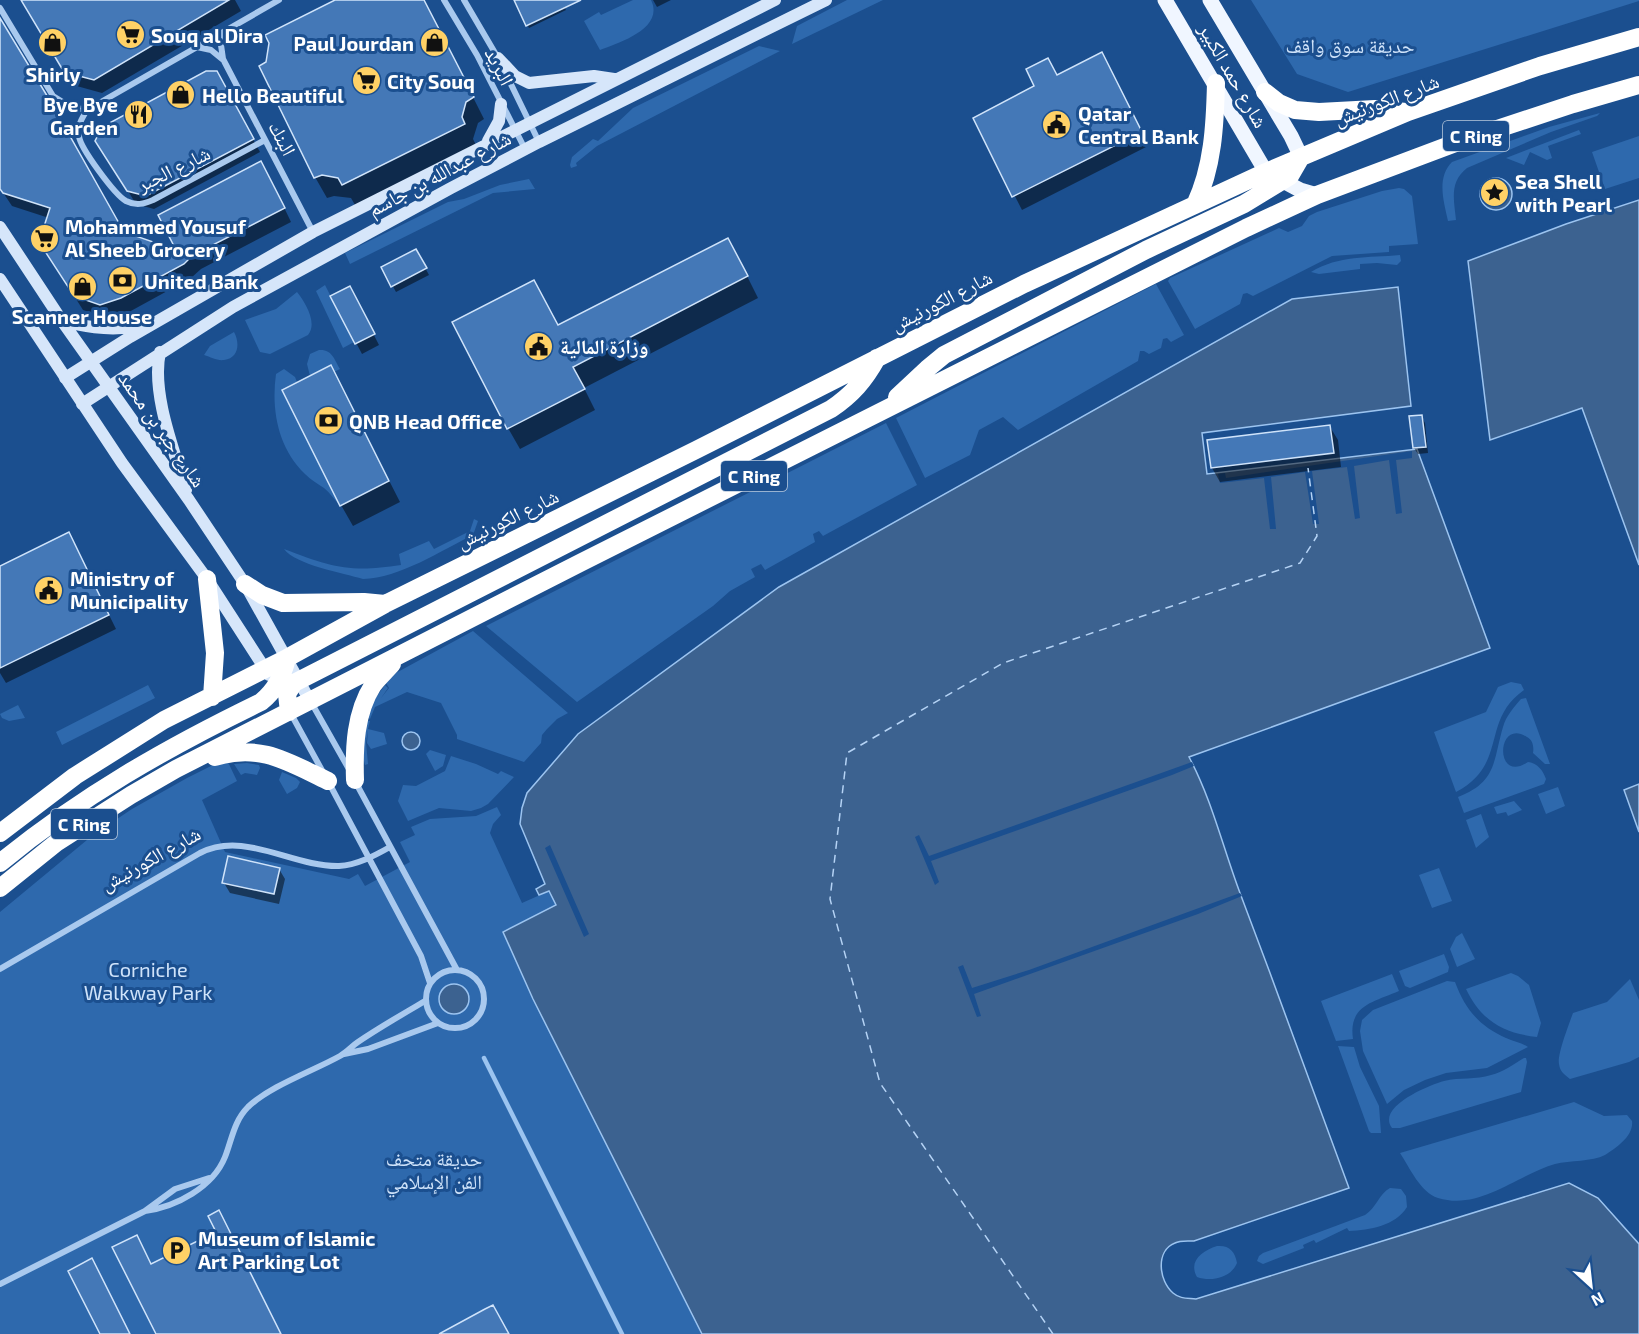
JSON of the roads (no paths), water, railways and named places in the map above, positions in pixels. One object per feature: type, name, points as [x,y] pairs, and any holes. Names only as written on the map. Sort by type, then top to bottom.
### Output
[{"type":"highway","name":"شارع الكورنيش","points":[[0,833],[75,776],[164,720],[287,658],[385,604],[1024,284],[1266,172],[1408,112],[1540,66],[1639,37]]},
{"type":"highway","points":[[1195,205],[1202,191],[1211,155],[1216,83]]},
{"type":"highway","name":"C Ring","points":[[0,888],[65,837],[176,769],[1236,232],[1317,195],[1458,142],[1639,85]]},
{"type":"highway","points":[[1265,92],[1279,103],[1295,110],[1319,112],[1375,109],[1408,112]]},
{"type":"highway","points":[[885,409],[944,355],[1146,250],[1244,204],[1284,181],[1294,171],[1301,158]]},
{"type":"highway","points":[[289,712],[287,694],[294,683],[831,409],[858,387],[877,358]]},
{"type":"highway","points":[[207,579],[215,653],[212,697]]},
{"type":"highway","points":[[245,584],[272,600],[283,603],[385,604]]},
{"type":"highway","points":[[355,780],[359,718],[373,685],[399,656]]},
{"type":"highway","points":[[0,863],[64,814],[111,782],[160,753],[261,702],[276,687],[284,672],[287,658]]},
{"type":"highway","points":[[176,769],[235,752],[263,753],[276,756],[328,781]]},
{"type":"main road","name":"شارع حمد الكبير","points":[[1165,0],[1216,83],[1266,172]]},
{"type":"main road","name":"شارع حمد الكبير","points":[[1210,0],[1301,158]]},
{"type":"main road","points":[[1266,172],[1300,190],[1317,195]]},
{"type":"street","points":[[0,8],[53,96],[69,106],[87,110],[279,0]]},
{"type":"street","name":"البريد","points":[[444,0],[477,55],[525,149]]},
{"type":"street","name":"البريد","points":[[465,0],[498,58],[539,142]]},
{"type":"street","name":"شارع عبدالله بن جاسم","points":[[65,378],[314,232],[614,79],[775,0]]},
{"type":"street","name":"شارع عبدالله بن جاسم","points":[[82,404],[160,352],[242,302],[525,149],[826,0]]},
{"type":"street","points":[[223,59],[221,45],[225,32]]},
{"type":"street","points":[[197,46],[212,50],[223,59]]},
{"type":"street","points":[[498,58],[515,76],[529,83],[594,76],[614,79]]},
{"type":"street","name":"البنك","points":[[223,59],[314,232]]},
{"type":"street","points":[[486,144],[496,129],[501,104]]},
{"type":"street","name":"شارع الجبر","points":[[87,110],[80,125],[81,146],[118,195],[136,204],[145,204],[265,140]]},
{"type":"street","name":"شارع جبر بن محمد","points":[[0,227],[62,321],[189,500],[245,584],[287,658]]},
{"type":"street","points":[[0,279],[122,463],[207,579],[266,669],[421,956],[430,983],[425,1001],[431,1017],[438,1023],[451,1028],[465,1026],[477,1018],[484,1001],[480,984],[466,972],[457,970],[442,973],[430,983]]},
{"type":"street","points":[[62,321],[106,329],[135,327],[159,321]]},
{"type":"street","points":[[160,352],[157,366],[160,396],[189,500]]},
{"type":"street","points":[[287,658],[457,970]]},
{"type":"street","name":"شارع الكورنيش","points":[[0,969],[217,845],[237,845],[313,863],[338,866],[370,858],[390,847]]},
{"type":"street","points":[[344,1054],[356,1043],[425,1001]]},
{"type":"street","points":[[145,1211],[176,1203],[194,1192],[210,1178],[219,1169],[238,1119],[264,1095],[344,1054],[368,1049],[438,1023]]},
{"type":"street","points":[[0,1284],[145,1211],[175,1190],[210,1178]]},
{"type":"waterway","points":[[484,1058],[622,1334]]},
{"type":"place","name":"Souq al Dira","points":[[130,35]]},
{"type":"place","name":"Shirly","points":[[53,43]]},
{"type":"place","name":"Paul Jourdan","points":[[435,43]]},
{"type":"place","name":"City Souq","points":[[366,81]]},
{"type":"place","name":"Hello Beautiful","points":[[181,95]]},
{"type":"place","name":"Bye Bye Garden","points":[[139,115]]},
{"type":"place","name":"Qatar Central Bank","points":[[1057,125]]},
{"type":"place","name":"Sea Shell with Pearl","points":[[1494,193]]},
{"type":"place","name":"Mohammed Yousuf Al Sheeb Grocery","points":[[44,238]]},
{"type":"place","name":"United Bank","points":[[123,281]]},
{"type":"place","name":"Scanner House","points":[[82,286]]},
{"type":"place","name":"وزارة المالية","points":[[539,346]]},
{"type":"place","name":"QNB Head Office","points":[[328,421]]},
{"type":"place","name":"Ministry of Municipality","points":[[49,590]]},
{"type":"place","name":"Museum of Islamic Art Parking Lot","points":[[177,1250]]},
{"type":"park label","name":"حديقة سوق واقف","points":[[1350,45]]},
{"type":"park label","name":"Corniche Walkway Park","points":[[148,980]]},
{"type":"park label","name":"حديقة متحف الفن الإسلامي","points":[[434,1170]]}]
